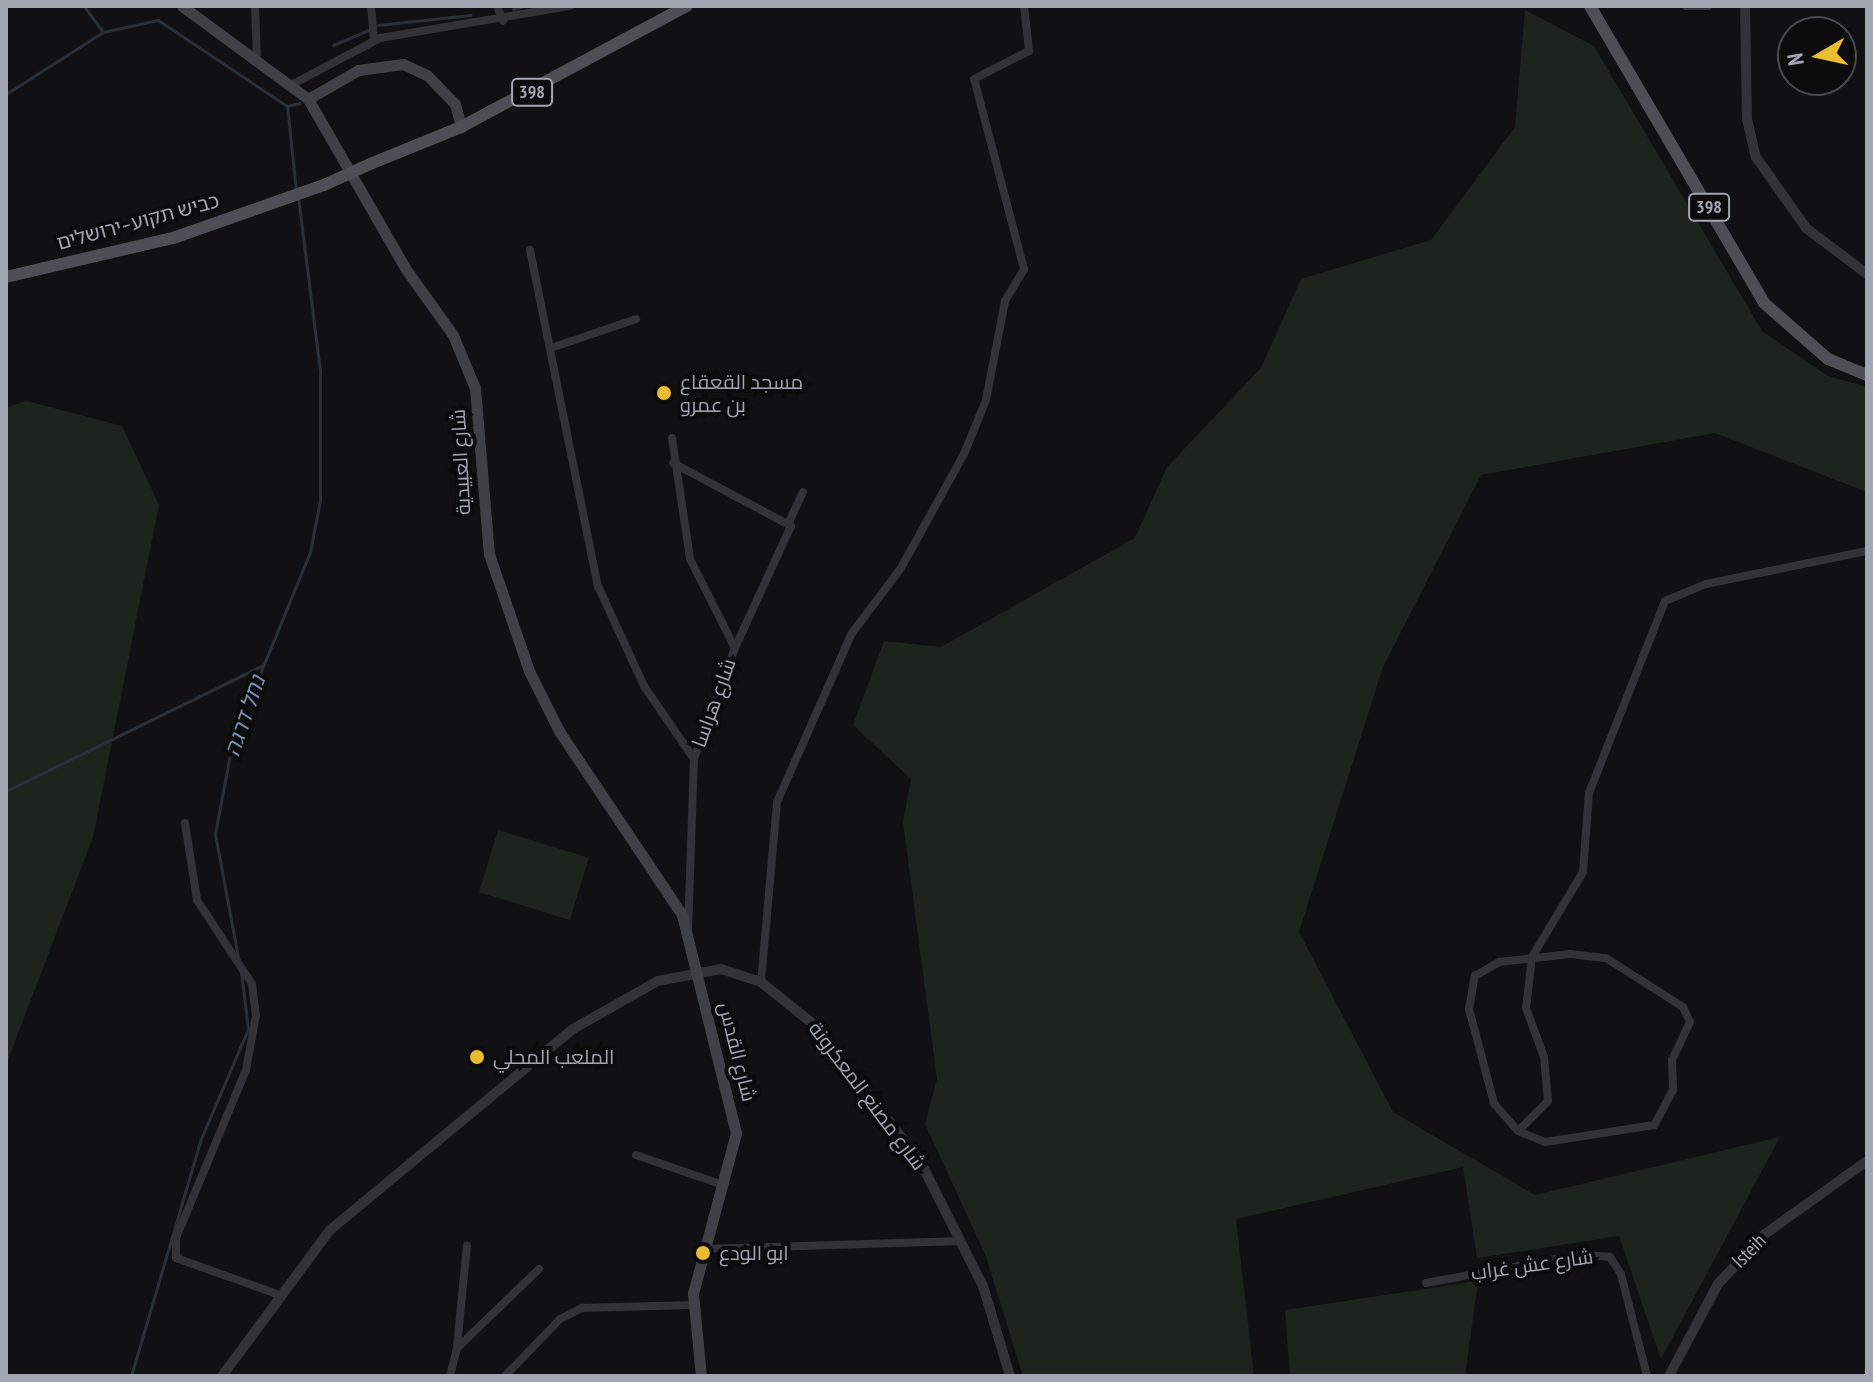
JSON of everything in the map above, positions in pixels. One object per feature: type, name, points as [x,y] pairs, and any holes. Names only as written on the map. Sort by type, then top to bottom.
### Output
[{"type":"main road","name":"شارع العبيدية","points":[[182,6],[308,99],[468,366],[480,429],[480,511],[529,671],[559,731],[666,885],[688,932],[699,970]]},
{"type":"main road","name":"398","points":[[461,127],[687,6]]},
{"type":"main road","name":"398","points":[[1590,6],[1764,303],[1828,359],[1866,374]]},
{"type":"main road","points":[[308,99],[358,70],[403,64],[427,75],[455,104],[461,127]]},
{"type":"main road","name":"כביש תקוע–ירושלים","points":[[6,277],[176,237],[324,185],[461,127]]},
{"type":"main road","name":"شارع القدس","points":[[699,970],[736,1133],[702,1248],[692,1305],[701,1376]]},
{"type":"street","points":[[255,6],[257,60]]},
{"type":"street","points":[[371,6],[374,40]]},
{"type":"street","points":[[497,6],[503,21]]},
{"type":"street","points":[[291,85],[374,40],[503,21],[570,6]]},
{"type":"street","points":[[761,982],[777,802],[852,633],[901,568],[964,454],[986,400],[1005,301],[1024,269],[974,79],[1029,51],[1024,6]]},
{"type":"street","points":[[1686,6],[1708,6]]},
{"type":"street","points":[[1745,6],[1747,119],[1756,157],[1806,228],[1867,274]]},
{"type":"street","points":[[530,250],[606,610],[644,686],[694,759]]},
{"type":"street","points":[[551,348],[636,319]]},
{"type":"street","name":"شارع هراسا","points":[[672,438],[673,463],[690,559],[735,648],[694,759],[688,932]]},
{"type":"street","points":[[673,463],[789,522]]},
{"type":"street","points":[[735,648],[781,556],[789,522],[803,492]]},
{"type":"street","points":[[1518,1131],[1548,1101],[1544,1057],[1526,1008],[1532,957],[1583,872],[1589,793],[1665,601],[1706,584],[1867,551]]},
{"type":"street","points":[[185,823],[197,900],[252,984],[256,1015],[246,1070],[176,1238],[176,1258],[277,1294]]},
{"type":"street","points":[[1532,957],[1606,958],[1683,1007],[1690,1022],[1672,1060],[1673,1090],[1654,1125],[1578,1142],[1545,1142],[1518,1131],[1494,1103],[1469,1009],[1475,976],[1499,962],[1532,957]]},
{"type":"street","name":"شارع مصنع المعكرونة","points":[[699,970],[721,969],[761,982],[840,1055],[920,1161],[993,1309],[1010,1376]]},
{"type":"street","points":[[222,1376],[277,1294],[330,1230],[573,1029],[630,992],[699,970]]},
{"type":"street","points":[[636,1155],[720,1184]]},
{"type":"street","name":"Isteih","points":[[1669,1376],[1718,1284],[1765,1234],[1867,1161]]},
{"type":"street","points":[[702,1248],[961,1241]]},
{"type":"street","points":[[450,1376],[457,1348],[467,1245]]},
{"type":"street","name":"شارع عش غراب","points":[[1426,1283],[1577,1255],[1610,1257],[1621,1274],[1647,1376]]},
{"type":"street","points":[[457,1348],[539,1269]]},
{"type":"street","points":[[505,1376],[560,1319],[582,1308],[692,1305]]},
{"type":"shaded area","points":[[1525,10],[1594,46],[1762,331],[1828,376],[1867,387],[1867,492],[1715,433],[1481,475],[1383,667],[1299,932],[1393,1112],[1535,1195],[1780,1137],[1661,1359],[1619,1236],[1477,1258],[1463,1167],[1236,1219],[1254,1376],[1023,1376],[985,1254],[925,1124],[937,1079],[903,822],[911,779],[853,725],[884,641],[941,647],[1135,538],[1167,467],[1261,368],[1301,279],[1431,240],[1515,127]]},
{"type":"shaded area","points":[[27,401],[122,426],[159,505],[93,837],[6,1065],[6,407]]},
{"type":"shaded area","points":[[498,830],[589,858],[570,920],[479,892]]},
{"type":"shaded area","points":[[1478,1281],[1465,1376],[1290,1376],[1285,1310]]},
{"type":"waterway","points":[[84,6],[103,32]]},
{"type":"waterway","name":"נחל דרגה","points":[[513,9],[524,6]]},
{"type":"waterway","name":"נחל דרגה","points":[[378,25],[470,15]]},
{"type":"waterway","points":[[6,94],[103,32],[158,20],[287,106]]},
{"type":"waterway","name":"נחל דרגה","points":[[333,45],[369,30]]},
{"type":"waterway","name":"נחל דרגה","points":[[296,191],[287,106],[300,103]]},
{"type":"waterway","name":"נחל דרגה","points":[[238,957],[215,834],[233,739],[310,552],[320,500],[320,371],[298,198]]},
{"type":"waterway","points":[[6,791],[261,666]]},
{"type":"waterway","name":"נחל דרגה","points":[[131,1376],[200,1141],[248,1029],[241,972]]},
{"type":"place","name":"مسجد القعقاع بن عمرو","points":[[664,393]]},
{"type":"place","name":"الملعب المحلي","points":[[477,1057]]},
{"type":"place","name":"ابو الودع","points":[[703,1253]]}]
